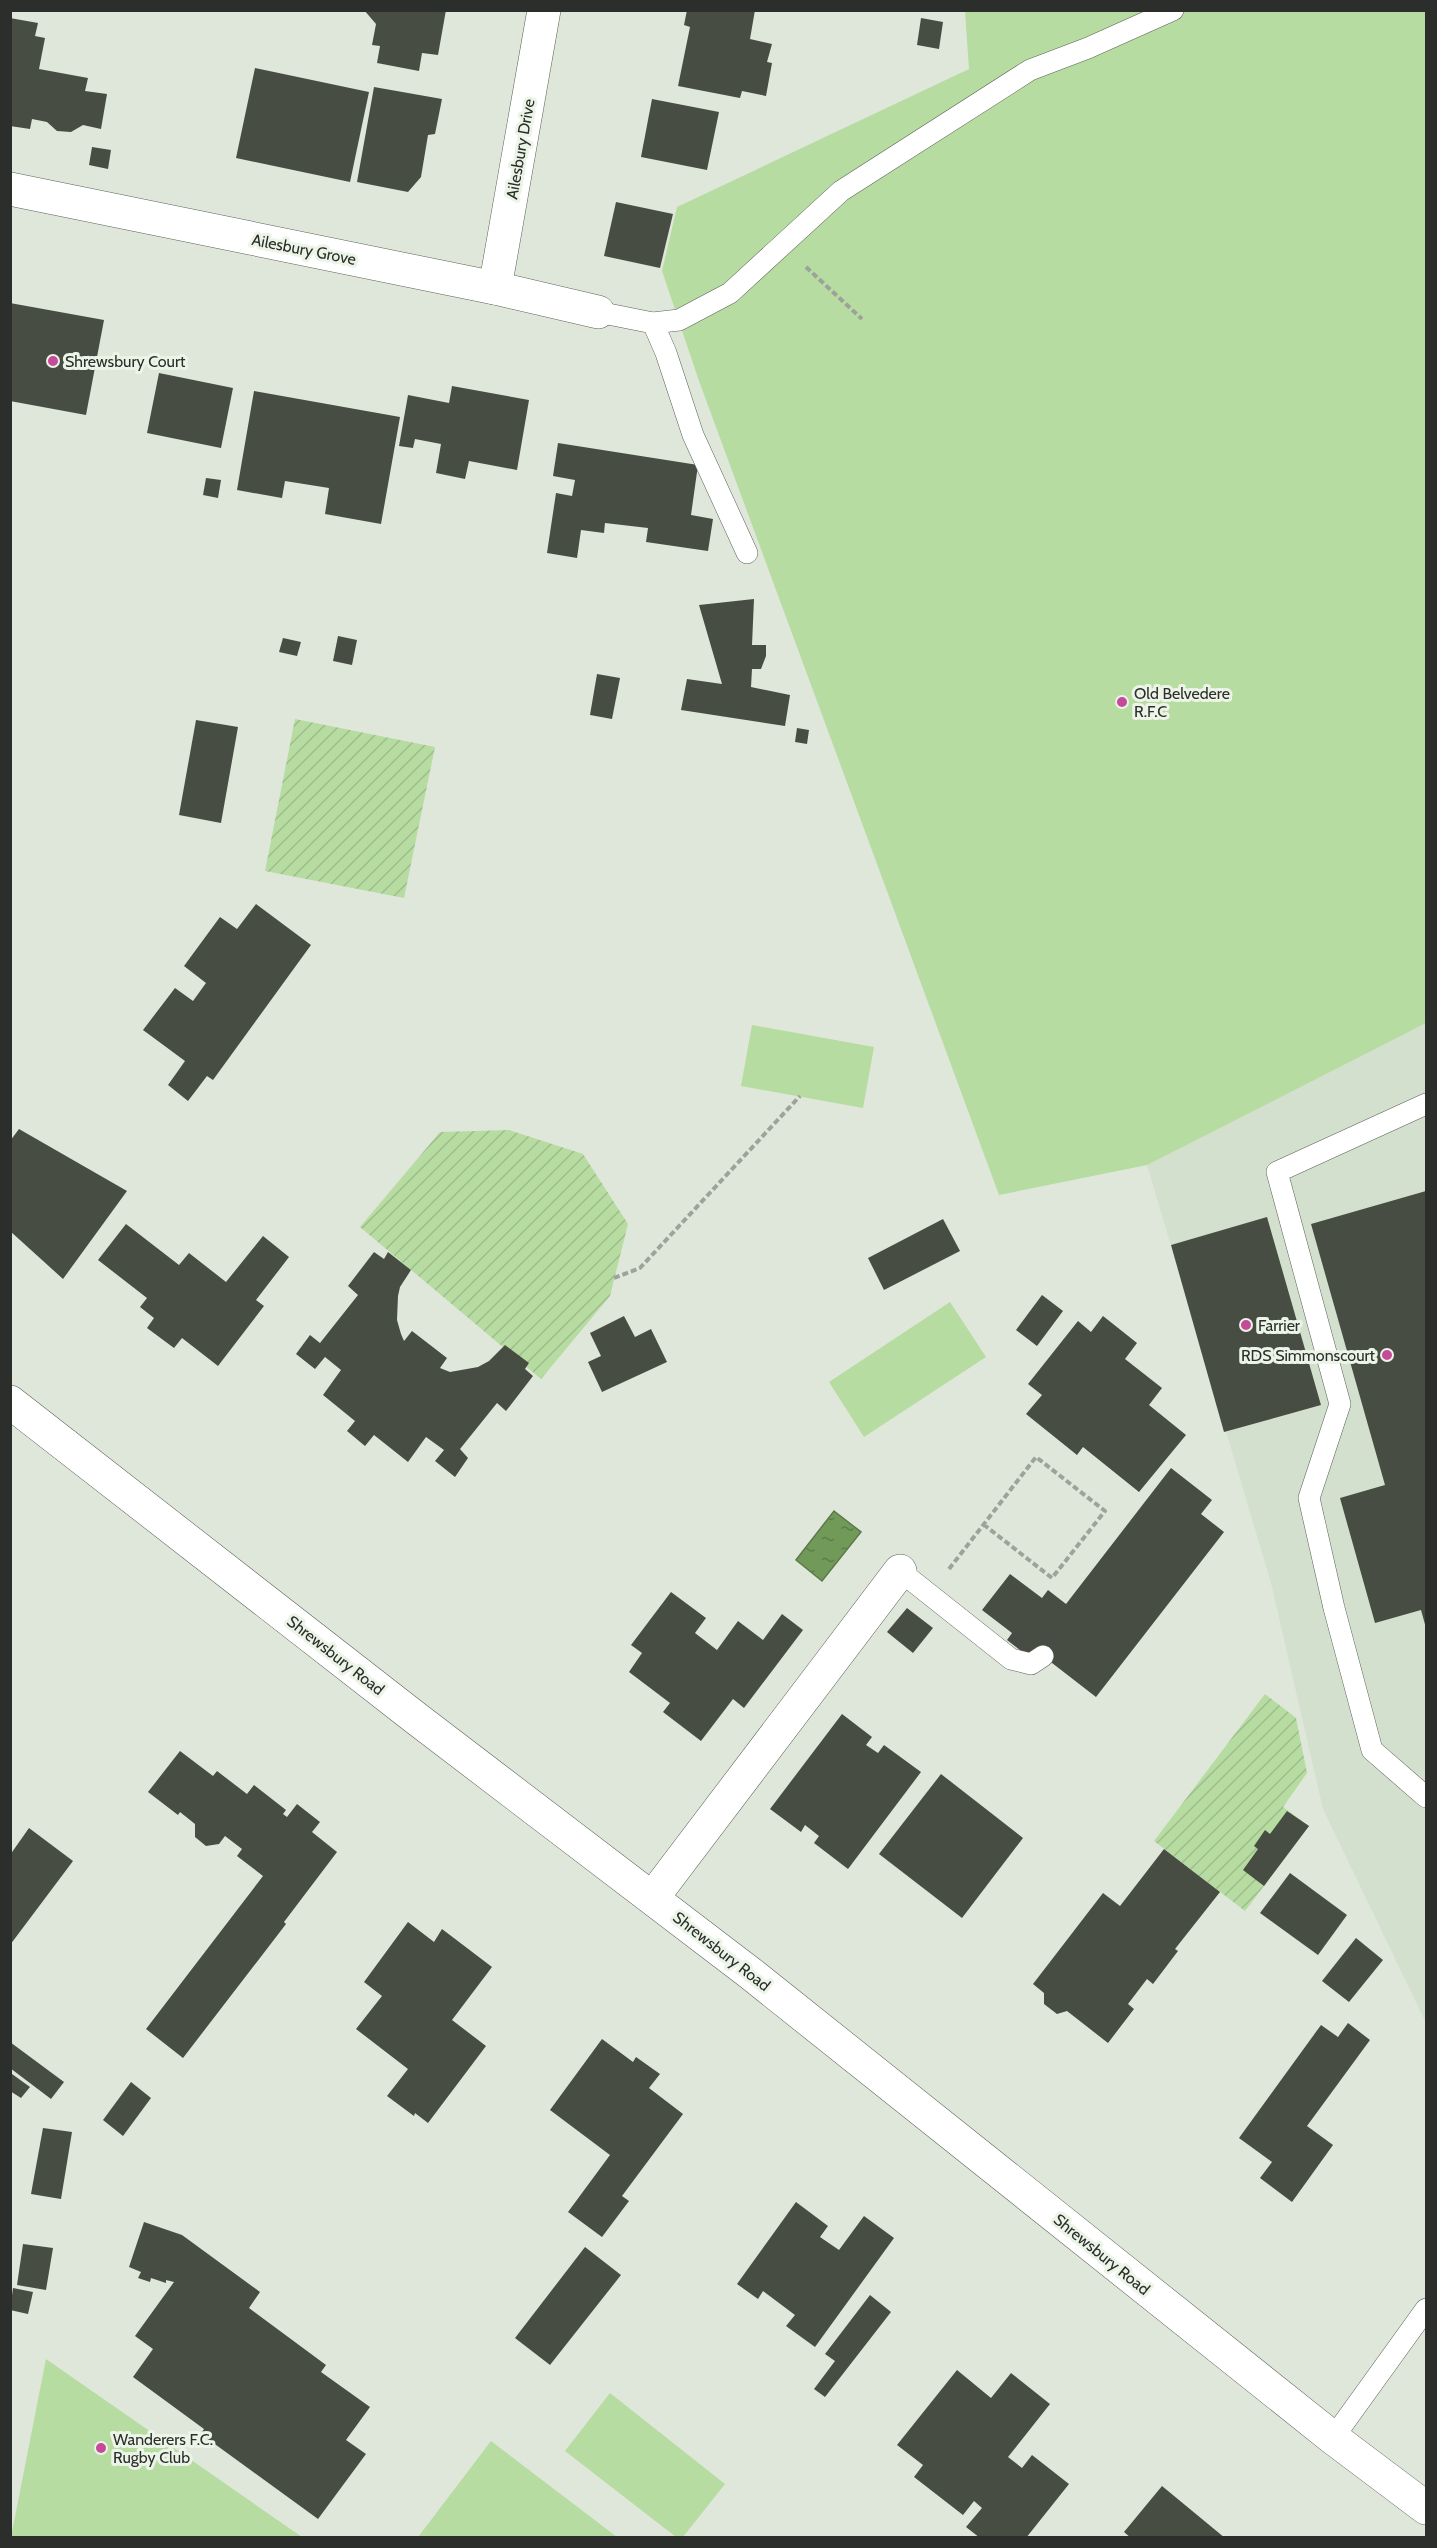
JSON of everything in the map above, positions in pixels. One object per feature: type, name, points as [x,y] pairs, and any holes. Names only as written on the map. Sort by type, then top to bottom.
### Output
[{"type":"street","name":"Ailesbury Drive","points":[[495,288],[544,10]]},
{"type":"street","name":"Ailesbury Grove","points":[[10,189],[495,288],[598,312]]},
{"type":"street","name":"Shrewsbury Road","points":[[10,1402],[417,1719],[653,1897],[1333,2438],[1426,2508]]},
{"type":"street","points":[[653,1897],[900,1571]]},
{"type":"lane","points":[[598,312],[653,323],[679,320],[730,293],[841,191],[1030,70],[1088,48],[1173,10]]},
{"type":"lane","points":[[653,323],[666,353],[693,435],[747,553]]},
{"type":"lane","points":[[1426,1104],[1277,1172],[1340,1404],[1309,1498],[1334,1608],[1372,1750],[1426,1797]]},
{"type":"lane","points":[[900,1571],[1011,1659],[1031,1664],[1043,1656]]},
{"type":"lane","points":[[1333,2438],[1426,2309]]},
{"type":"path","points":[[783,246],[862,319]]},
{"type":"path","points":[[614,1278],[640,1268],[800,1096]]},
{"type":"path","points":[[930,1593],[983,1524],[1036,1457],[1105,1511],[1052,1578],[983,1524]]},
{"type":"shaded area","name":"Old Belvedere R.F.C","points":[[965,11],[1426,11],[1426,1023],[1147,1165],[999,1195],[699,381],[662,271],[677,207],[969,69]]},
{"type":"shaded area","points":[[295,719],[435,747],[404,898],[265,871]]},
{"type":"shaded area","points":[[1426,1018],[1426,2023],[1323,1809],[1271,1583],[1147,1165]]},
{"type":"shaded area","points":[[752,1025],[874,1047],[863,1108],[741,1086]]},
{"type":"shaded area","points":[[509,1130],[583,1154],[628,1224],[610,1296],[541,1379],[360,1227],[440,1132]]},
{"type":"shaded area","points":[[950,1302],[986,1357],[864,1437],[829,1382]]},
{"type":"shaded area","points":[[1265,1694],[1296,1718],[1307,1773],[1283,1807],[1309,1826],[1245,1911],[1154,1841]]},
{"type":"shaded area","name":"Wanderers F.C. Rugby Club","points":[[46,2359],[302,2537],[11,2537]]},
{"type":"shaded area","points":[[610,2393],[725,2484],[683,2537],[676,2537],[565,2451]]},
{"type":"shaded area","points":[[491,2441],[617,2537],[418,2537]]},
{"type":"water","points":[[834,1511],[861,1532],[822,1581],[796,1560]]},
{"type":"building","points":[[364,10],[446,10],[438,55],[422,53],[419,71],[377,63],[380,46],[372,45],[376,24]]},
{"type":"building","points":[[687,10],[755,10],[750,39],[772,44],[767,62],[772,63],[766,96],[742,91],[740,98],[678,86],[690,27],[684,25]]},
{"type":"building","points":[[10,18],[38,23],[35,36],[45,38],[39,69],[88,78],[85,91],[107,94],[101,129],[83,125],[71,132],[57,131],[47,122],[32,119],[30,129],[10,126]]},
{"type":"building","points":[[921,18],[943,22],[939,49],[917,45]]},
{"type":"building","points":[[255,68],[369,92],[350,182],[236,158]]},
{"type":"building","points":[[374,87],[442,99],[435,134],[428,135],[421,177],[408,192],[357,182]]},
{"type":"building","points":[[652,99],[719,112],[707,170],[641,157]]},
{"type":"building","points":[[92,147],[111,150],[108,169],[89,165]]},
{"type":"building","points":[[616,202],[673,214],[660,268],[604,256]]},
{"type":"building","name":"Shrewsbury Court","points":[[10,303],[104,320],[86,415],[10,401]]},
{"type":"building","points":[[159,373],[233,388],[221,448],[147,433]]},
{"type":"building","points":[[452,386],[529,400],[517,470],[469,461],[465,479],[436,473],[441,444],[415,439],[413,448],[399,446],[408,395],[449,403]]},
{"type":"building","points":[[254,391],[400,417],[381,524],[325,514],[329,488],[285,481],[282,498],[237,490]]},
{"type":"building","points":[[558,443],[698,465],[691,515],[713,519],[708,551],[646,542],[648,528],[605,523],[604,533],[581,530],[577,558],[547,553],[556,493],[572,496],[575,480],[553,476]]},
{"type":"building","points":[[206,478],[221,480],[218,498],[203,495]]},
{"type":"building","points":[[754,599],[752,645],[766,645],[766,656],[761,669],[752,669],[751,687],[790,695],[785,726],[681,710],[687,679],[722,684],[699,605]]},
{"type":"building","points":[[338,636],[357,640],[352,665],[333,661]]},
{"type":"building","points":[[283,638],[301,642],[297,656],[279,652]]},
{"type":"building","points":[[597,674],[620,678],[612,719],[590,715]]},
{"type":"building","points":[[196,720],[238,727],[221,823],[179,815]]},
{"type":"building","points":[[797,728],[809,730],[807,744],[795,742]]},
{"type":"building","points":[[256,904],[311,945],[213,1080],[207,1076],[188,1101],[168,1085],[185,1061],[143,1030],[175,988],[193,1001],[206,983],[184,966],[220,917],[237,929]]},
{"type":"building","points":[[19,1129],[127,1191],[63,1279],[10,1231],[10,1141]]},
{"type":"building","name":"RDS Simmonscourt","points":[[1426,1191],[1426,1628],[1421,1610],[1375,1623],[1340,1498],[1385,1485],[1311,1224]]},
{"type":"building","name":"Farrier","points":[[1267,1217],[1321,1405],[1224,1432],[1171,1245]]},
{"type":"building","points":[[943,1219],[960,1251],[884,1290],[868,1258]]},
{"type":"building","points":[[126,1224],[179,1265],[189,1253],[226,1282],[263,1236],[289,1257],[256,1300],[264,1306],[218,1366],[182,1338],[174,1348],[147,1328],[154,1318],[140,1307],[147,1298],[98,1260]]},
{"type":"building","points":[[374,1252],[384,1259],[388,1252],[411,1270],[400,1287],[398,1296],[397,1320],[401,1334],[404,1341],[412,1331],[447,1358],[440,1368],[450,1372],[478,1367],[489,1361],[505,1345],[529,1363],[525,1369],[533,1376],[506,1411],[497,1403],[460,1449],[468,1458],[455,1477],[435,1461],[444,1450],[426,1437],[408,1462],[374,1435],[365,1446],[347,1431],[355,1421],[323,1395],[341,1370],[325,1357],[315,1369],[296,1354],[310,1335],[320,1343],[358,1295],[348,1286]]},
{"type":"building","points":[[1042,1295],[1063,1311],[1037,1346],[1016,1330]]},
{"type":"building","points":[[624,1316],[635,1337],[651,1329],[667,1362],[602,1392],[588,1362],[601,1356],[590,1333]]},
{"type":"building","points":[[1103,1316],[1137,1343],[1125,1359],[1162,1388],[1149,1405],[1186,1435],[1139,1492],[1083,1447],[1077,1455],[1026,1414],[1042,1395],[1028,1384],[1078,1321],[1091,1332]]},
{"type":"building","points":[[1171,1468],[1212,1500],[1201,1514],[1224,1532],[1096,1697],[1043,1656],[1033,1660],[1007,1640],[1012,1633],[982,1610],[1010,1574],[1042,1598],[1048,1590],[1066,1604]]},
{"type":"building","points":[[671,1592],[706,1618],[695,1633],[717,1650],[738,1621],[763,1640],[782,1614],[803,1630],[744,1708],[733,1699],[701,1741],[663,1712],[670,1703],[629,1672],[642,1653],[631,1645]]},
{"type":"building","points":[[907,1608],[933,1628],[913,1653],[887,1632]]},
{"type":"building","points":[[842,1714],[872,1737],[866,1745],[878,1753],[884,1745],[921,1772],[848,1869],[814,1843],[819,1836],[805,1825],[801,1832],[770,1809]]},
{"type":"building","points":[[180,1751],[213,1776],[217,1771],[247,1794],[254,1785],[286,1810],[283,1814],[287,1817],[297,1804],[320,1822],[312,1832],[337,1852],[284,1922],[286,1924],[183,2058],[146,2029],[263,1876],[237,1856],[242,1849],[225,1836],[219,1844],[206,1846],[195,1837],[195,1824],[180,1812],[178,1815],[148,1792]]},
{"type":"building","points":[[941,1774],[1023,1838],[962,1918],[879,1854]]},
{"type":"building","points":[[1287,1811],[1309,1826],[1264,1886],[1243,1870],[1258,1849],[1254,1846],[1265,1830],[1270,1834]]},
{"type":"building","points":[[29,1828],[73,1861],[10,1945],[10,1855]]},
{"type":"building","points":[[1164,1849],[1220,1892],[1175,1949],[1178,1951],[1153,1984],[1147,1979],[1128,2004],[1134,2009],[1108,2043],[1067,2011],[1057,2014],[1044,2004],[1044,1993],[1033,1984],[1103,1893],[1120,1906]]},
{"type":"building","points":[[1290,1873],[1347,1915],[1318,1955],[1260,1913]]},
{"type":"building","points":[[408,1922],[434,1942],[442,1929],[492,1967],[452,2020],[486,2046],[428,2123],[415,2113],[414,2116],[387,2096],[408,2069],[356,2029],[382,1996],[364,1982]]},
{"type":"building","points":[[1356,1938],[1383,1960],[1349,2002],[1322,1981]]},
{"type":"building","points":[[1348,2023],[1370,2040],[1307,2126],[1333,2145],[1292,2202],[1260,2178],[1272,2162],[1239,2138],[1321,2025],[1338,2037]]},
{"type":"building","points":[[602,2039],[633,2062],[636,2057],[660,2074],[649,2088],[683,2114],[622,2196],[629,2201],[602,2237],[568,2212],[610,2155],[550,2110]]},
{"type":"building","points":[[10,2042],[64,2082],[51,2099],[10,2068]]},
{"type":"building","points":[[12,2074],[30,2087],[21,2098],[10,2091]]},
{"type":"building","points":[[131,2082],[151,2098],[123,2136],[103,2120]]},
{"type":"building","points":[[43,2128],[72,2132],[61,2199],[31,2194]]},
{"type":"building","points":[[796,2202],[828,2226],[820,2237],[839,2250],[864,2216],[894,2238],[815,2347],[786,2326],[795,2315],[763,2291],[758,2299],[737,2284]]},
{"type":"building","points":[[144,2222],[182,2235],[260,2292],[249,2308],[326,2365],[321,2372],[370,2407],[346,2440],[366,2454],[318,2519],[201,2434],[204,2429],[133,2377],[153,2349],[135,2336],[174,2282],[166,2280],[166,2283],[151,2278],[150,2282],[138,2278],[141,2272],[129,2267]]},
{"type":"building","points":[[23,2244],[53,2248],[46,2290],[17,2285]]},
{"type":"building","points":[[585,2247],[621,2275],[550,2365],[515,2338]]},
{"type":"building","points":[[13,2288],[33,2292],[28,2314],[10,2310]]},
{"type":"building","points":[[870,2295],[891,2312],[825,2397],[814,2389],[835,2361],[825,2354]]},
{"type":"building","points":[[957,2370],[991,2398],[1011,2373],[1050,2404],[1008,2457],[1022,2468],[1032,2455],[1069,2484],[1026,2538],[980,2538],[966,2527],[982,2508],[974,2501],[963,2515],[914,2477],[923,2465],[897,2445]]},
{"type":"building","points":[[1162,2486],[1225,2538],[1131,2538],[1124,2532]]},
{"type":"place","name":"Shrewsbury Court","points":[[53,361]]},
{"type":"place","name":"Old Belvedere R.F.C","points":[[1122,702]]},
{"type":"place","name":"Farrier","points":[[1246,1325]]},
{"type":"place","name":"RDS Simmonscourt","points":[[1387,1355]]},
{"type":"place","name":"Wanderers F.C. Rugby Club","points":[[101,2448]]}]
